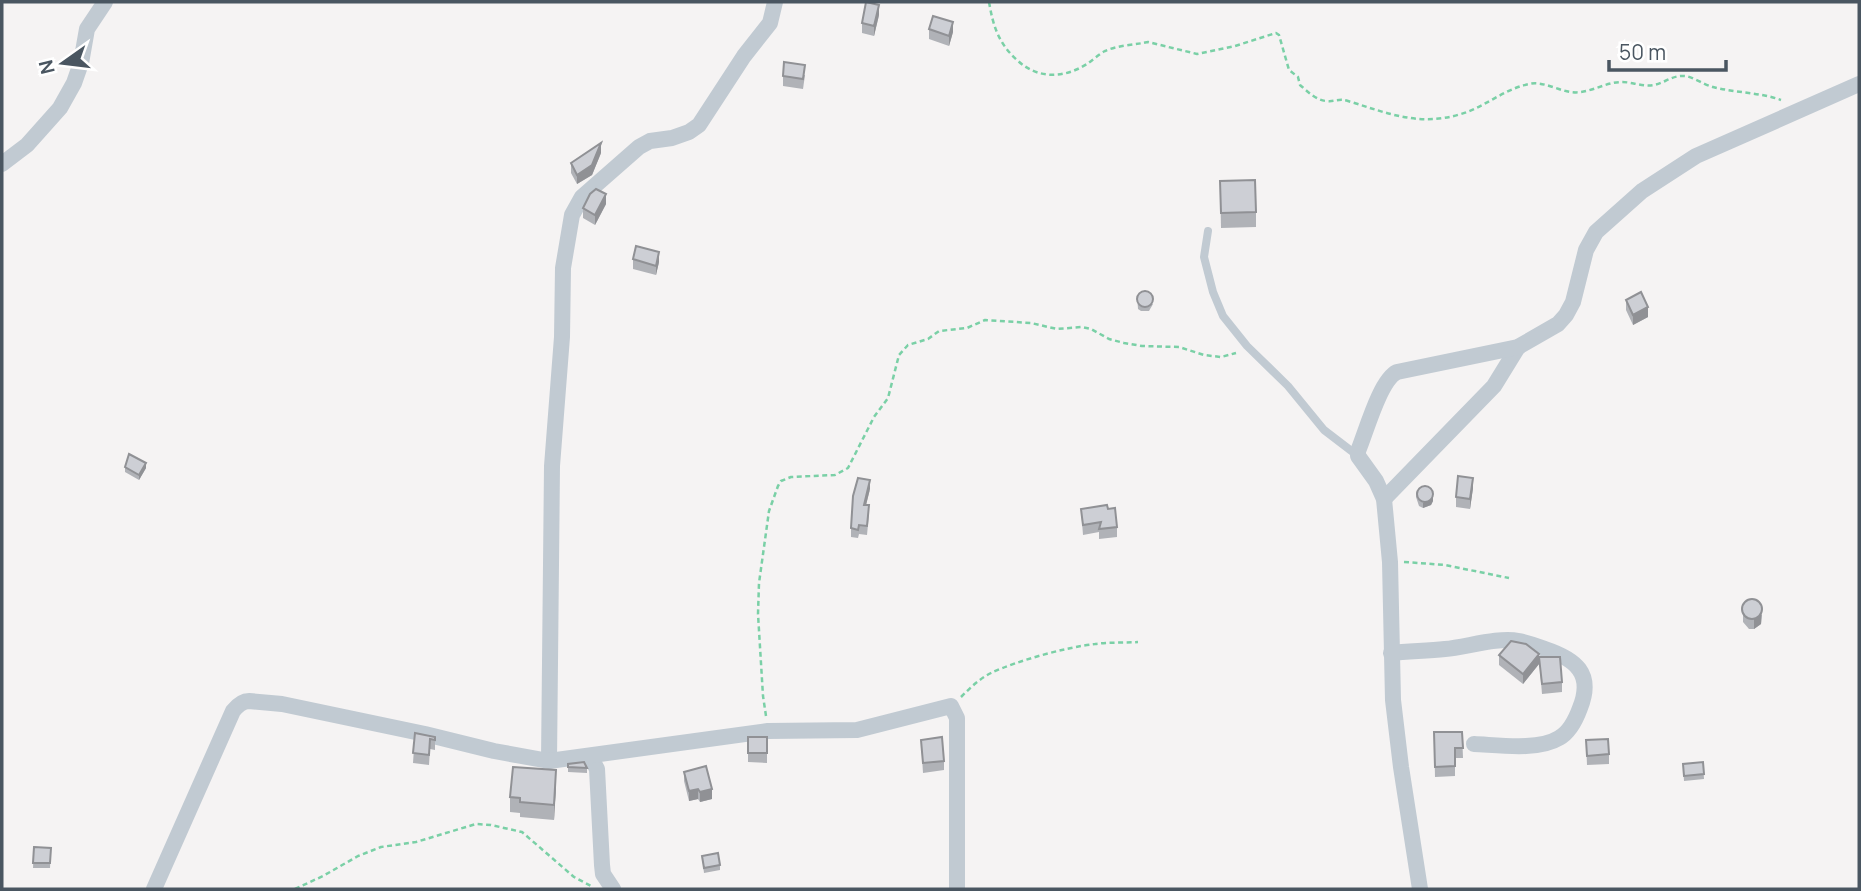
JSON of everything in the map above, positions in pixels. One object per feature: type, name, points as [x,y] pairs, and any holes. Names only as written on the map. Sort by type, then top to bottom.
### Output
[{"type":"street","points":[[2,164],[27,145],[60,108],[74,83],[81,63],[87,29],[105,2]]},
{"type":"street","points":[[549,761],[552,466],[562,337],[562,268],[572,215],[582,197],[639,147],[650,141],[689,132],[699,125],[770,23],[775,2]]},
{"type":"street","points":[[1420,889],[1392,700],[1390,562],[1384,499],[1376,481],[1357,456],[1388,379],[1392,374],[1518,347],[1558,324],[1573,302],[1586,250],[1596,232],[1642,191],[1696,156],[1859,84]]},
{"type":"street","points":[[1384,499],[1494,386],[1518,347]]},
{"type":"street","points":[[1391,653],[1515,640],[1558,653],[1579,668],[1584,681],[1583,701],[1574,722],[1560,738],[1531,746],[1474,744]]},
{"type":"street","points":[[154,889],[233,711],[244,701],[282,704],[549,761],[768,731],[857,730],[951,706],[957,718],[957,889]]},
{"type":"street","points":[[590,756],[597,769],[603,874],[613,889]]},
{"type":"lane","points":[[1208,231],[1204,257],[1213,292],[1223,316],[1250,349],[1288,386],[1324,430],[1357,456]]},
{"type":"path","points":[[989,2],[996,34],[1003,45],[1029,70],[1043,75],[1063,74],[1085,66],[1104,52],[1148,42],[1197,54],[1276,33],[1279,35],[1289,70],[1298,77],[1300,85],[1314,96],[1327,102],[1344,99],[1385,114],[1410,119],[1431,120],[1458,115],[1527,84],[1580,92],[1624,82],[1656,85],[1684,76],[1705,85],[1770,96],[1804,108]]},
{"type":"path","points":[[768,731],[763,696],[758,583],[769,511],[782,481],[791,477],[835,475],[848,468],[874,417],[888,398],[899,355],[908,345],[928,339],[939,331],[967,328],[985,320],[1031,323],[1057,329],[1082,327],[1124,343],[1179,347],[1212,356],[1250,349]]},
{"type":"path","points":[[1390,562],[1423,562],[1510,578]]},
{"type":"path","points":[[951,706],[969,688],[1001,669],[1072,648],[1138,642]]},
{"type":"path","points":[[295,889],[381,847],[416,842],[476,824],[522,832],[574,877],[592,887]]},
{"type":"building","points":[[866,2],[879,5],[874,26],[862,23]]},
{"type":"building","points":[[933,16],[953,22],[949,36],[929,29]]},
{"type":"building","points":[[784,62],[805,65],[803,79],[783,76]]},
{"type":"building","points":[[601,143],[592,165],[577,175],[571,163]]},
{"type":"building","points":[[1255,180],[1256,212],[1221,213],[1220,181]]},
{"type":"building","points":[[596,189],[606,194],[595,215],[583,208],[590,194]]},
{"type":"building","points":[[636,246],[659,252],[656,266],[633,259]]},
{"type":"building","points":[[1145,291],[1153,299],[1145,307],[1137,299]]},
{"type":"building","points":[[1641,292],[1648,307],[1633,315],[1626,300]]},
{"type":"building","points":[[129,454],[146,463],[139,475],[125,467]]},
{"type":"building","points":[[1458,476],[1473,478],[1470,499],[1456,497]]},
{"type":"building","points":[[858,478],[870,480],[864,505],[869,505],[867,526],[859,525],[858,530],[851,528],[853,496]]},
{"type":"building","points":[[1422,486],[1428,486],[1433,494],[1431,500],[1422,502],[1417,497],[1417,491]]},
{"type":"building","points":[[1107,505],[1108,509],[1115,508],[1117,527],[1099,529],[1101,522],[1083,525],[1081,509]]},
{"type":"building","points":[[1752,599],[1759,602],[1762,609],[1759,616],[1752,619],[1745,616],[1742,609],[1745,602]]},
{"type":"building","points":[[1511,641],[1526,644],[1539,654],[1523,674],[1499,655]]},
{"type":"building","points":[[1539,657],[1560,657],[1562,682],[1542,684]]},
{"type":"building","points":[[1434,732],[1462,732],[1463,748],[1455,748],[1455,766],[1435,767]]},
{"type":"building","points":[[415,733],[435,737],[435,740],[430,739],[429,755],[413,753]]},
{"type":"building","points":[[748,737],[767,737],[767,753],[748,753]]},
{"type":"building","points":[[942,737],[944,761],[923,763],[921,740]]},
{"type":"building","points":[[1608,739],[1609,754],[1587,756],[1586,740]]},
{"type":"building","points":[[584,762],[587,768],[568,767],[568,764]]},
{"type":"building","points":[[1703,762],[1704,774],[1684,776],[1683,764]]},
{"type":"building","points":[[706,766],[712,789],[689,791],[684,772]]},
{"type":"building","points":[[513,767],[556,770],[554,805],[520,802],[520,798],[510,797]]},
{"type":"building","points":[[34,847],[51,848],[50,863],[33,863]]},
{"type":"building","points":[[718,853],[720,865],[704,868],[702,856]]}]
